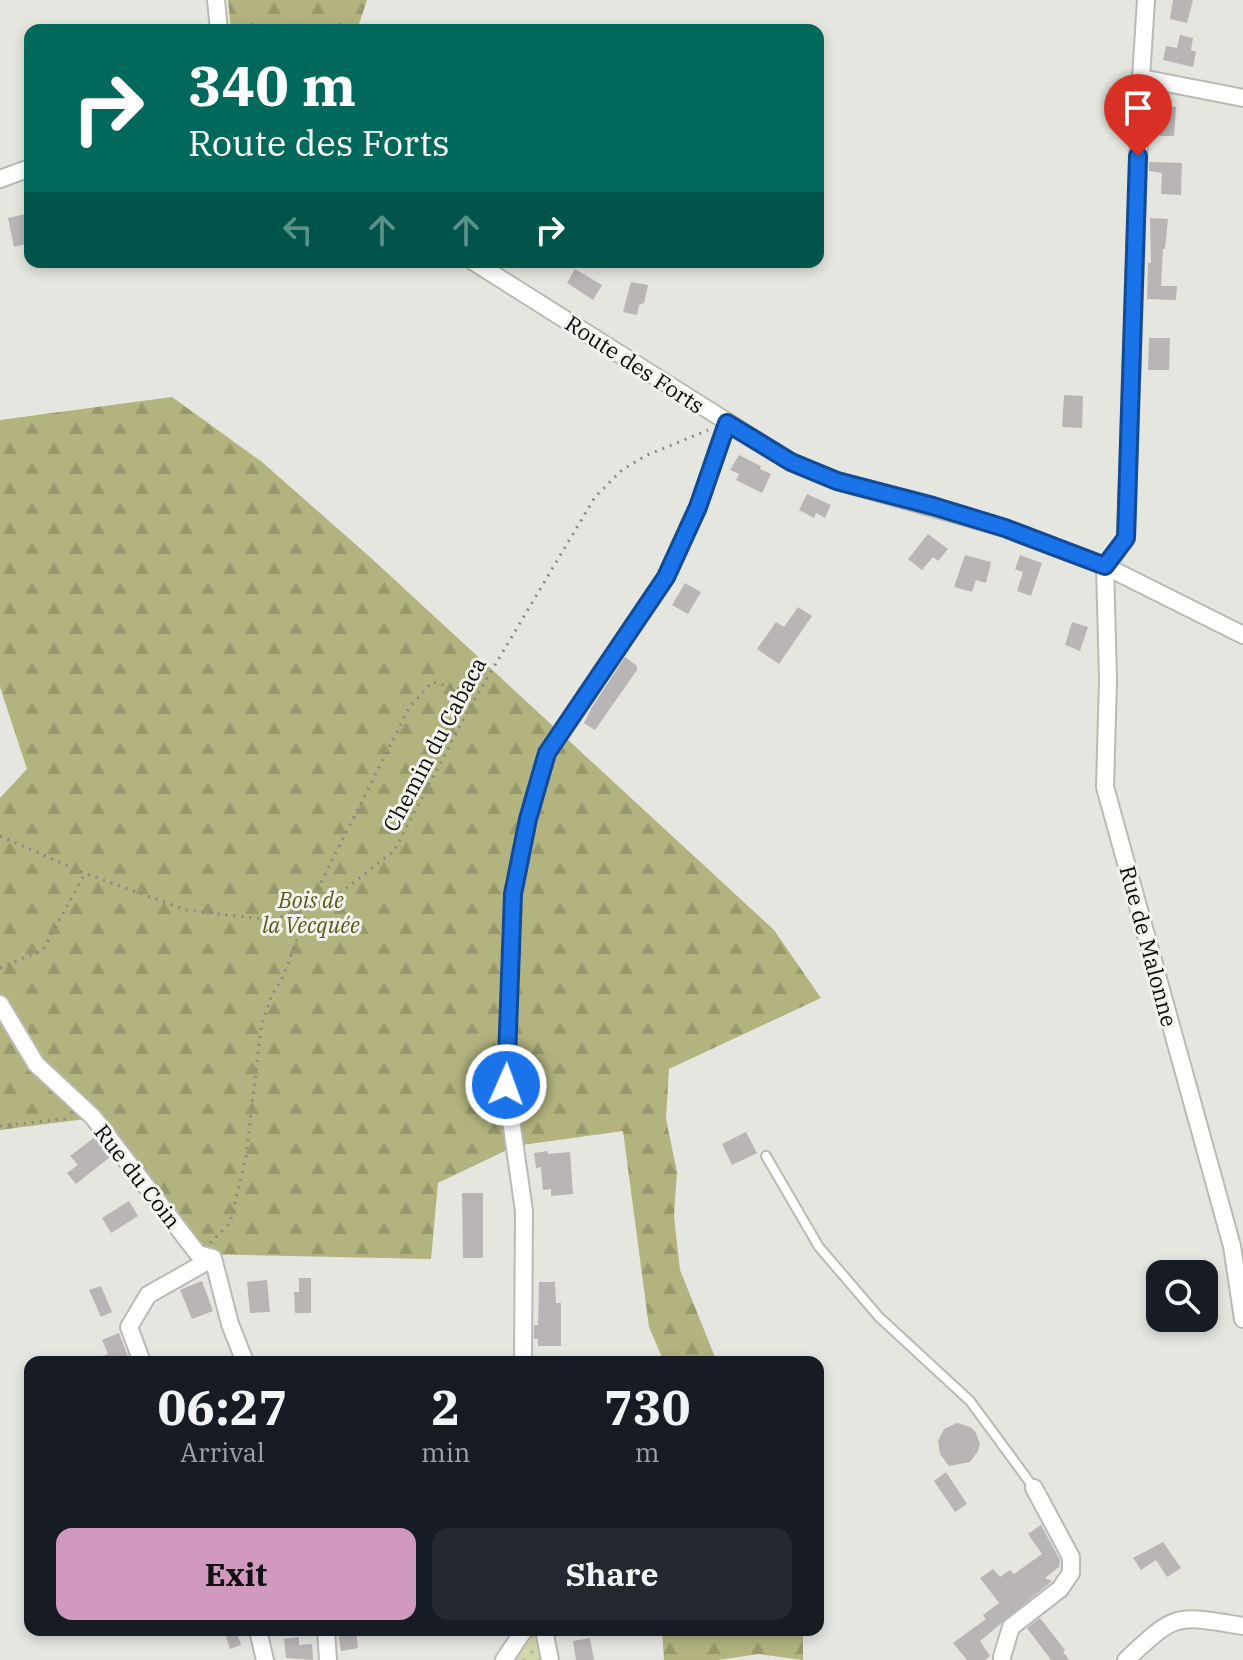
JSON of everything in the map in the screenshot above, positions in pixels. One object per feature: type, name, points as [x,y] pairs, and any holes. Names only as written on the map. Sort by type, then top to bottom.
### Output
[{"type":"street","points":[[216,0],[218,24]]},
{"type":"street","points":[[1105,566],[1126,538],[1146,0]]},
{"type":"street","points":[[1141,78],[1243,98]]},
{"type":"street","points":[[0,179],[24,170]]},
{"type":"street","name":"Route des Forts","points":[[483,268],[791,462],[837,481],[1005,528],[1105,566],[1243,635]]},
{"type":"street","points":[[523,1356],[524,1211],[506,1085],[513,894],[528,819],[547,753],[666,577],[698,507],[727,423]]},
{"type":"street","name":"Rue de Malonne","points":[[1105,566],[1108,680],[1105,787],[1232,1246],[1243,1319]]},
{"type":"street","name":"Rue du Coin","points":[[0,1004],[36,1064],[93,1117],[206,1256],[240,1356]]},
{"type":"street","points":[[140,1356],[129,1327],[148,1295],[206,1256]]},
{"type":"street","points":[[1003,1659],[1011,1627],[1060,1589],[1071,1573],[1071,1557],[1034,1488]]},
{"type":"street","points":[[1126,1660],[1159,1629],[1175,1620],[1190,1617],[1243,1626]]},
{"type":"street","points":[[259,1636],[265,1660]]},
{"type":"street","points":[[326,1636],[328,1660]]},
{"type":"street","points":[[504,1660],[520,1636]]},
{"type":"street","points":[[545,1636],[550,1660]]},
{"type":"lane","points":[[766,1156],[819,1247],[879,1317],[970,1401],[1034,1488]]},
{"type":"path","name":"Chemin du Cabaca","points":[[0,836],[84,873],[186,910],[271,920],[331,900],[394,851],[470,707],[595,497],[622,470],[645,456],[727,423]]},
{"type":"path","points":[[206,1256],[230,1223],[246,1157],[261,1027],[308,908],[409,708],[432,682],[460,689],[470,707]]},
{"type":"path","points":[[0,968],[43,950],[84,873]]},
{"type":"path","points":[[0,1126],[93,1117]]},
{"type":"green space","points":[[228,0],[367,0],[359,24],[230,24]]},
{"type":"green space","name":"Bois de la Vecquée","points":[[172,397],[262,462],[371,558],[774,930],[821,998],[669,1069],[666,1119],[677,1172],[674,1216],[680,1270],[715,1356],[661,1356],[649,1327],[623,1131],[515,1146],[438,1183],[431,1259],[198,1254],[93,1118],[0,1130],[0,798],[27,769],[0,687],[0,420]]},
{"type":"green space","points":[[520,1636],[544,1636],[550,1660],[504,1660]]},
{"type":"green space","points":[[662,1636],[803,1636],[803,1660],[759,1654],[718,1660],[664,1660]]},
{"type":"building","points":[[1173,0],[1193,0],[1187,23],[1170,19]]},
{"type":"building","points":[[1180,35],[1193,38],[1191,50],[1196,52],[1193,67],[1163,60],[1166,46],[1177,48]]},
{"type":"building","points":[[1157,106],[1176,107],[1174,136],[1160,136],[1156,132]]},
{"type":"building","points":[[1149,162],[1182,163],[1181,195],[1161,194],[1162,173],[1149,171]]},
{"type":"building","points":[[24,214],[24,244],[14,247],[8,218]]},
{"type":"building","points":[[1150,218],[1168,219],[1161,286],[1177,286],[1176,300],[1147,299],[1148,263],[1151,263]]},
{"type":"building","points":[[575,269],[602,285],[593,300],[567,283]]},
{"type":"building","points":[[631,282],[648,285],[644,303],[639,305],[637,315],[623,312]]},
{"type":"building","points":[[1149,338],[1170,338],[1169,370],[1148,370]]},
{"type":"building","points":[[1064,395],[1083,396],[1082,428],[1062,427]]},
{"type":"building","points":[[739,455],[771,474],[762,493],[736,480],[739,474],[730,470]]},
{"type":"building","points":[[807,494],[831,505],[825,518],[816,513],[814,518],[799,510]]},
{"type":"building","points":[[928,534],[948,549],[938,561],[933,557],[922,570],[908,559]]},
{"type":"building","points":[[965,555],[991,562],[986,583],[976,580],[972,592],[954,587]]},
{"type":"building","points":[[1020,555],[1042,563],[1031,596],[1017,591],[1023,572],[1015,569]]},
{"type":"building","points":[[685,583],[701,592],[688,614],[672,605]]},
{"type":"building","points":[[798,607],[812,616],[779,664],[757,649],[776,622],[784,627]]},
{"type":"building","points":[[1072,622],[1088,627],[1080,651],[1065,645]]},
{"type":"building","points":[[625,657],[637,666],[637,670],[595,730],[584,723]]},
{"type":"building","points":[[746,1132],[757,1153],[732,1165],[722,1144]]},
{"type":"building","points":[[95,1137],[110,1157],[76,1184],[67,1173],[78,1165],[70,1156]]},
{"type":"building","points":[[548,1151],[548,1154],[570,1152],[573,1194],[551,1196],[551,1189],[543,1190],[541,1167],[536,1168],[534,1153]]},
{"type":"building","points":[[462,1193],[483,1193],[483,1258],[463,1258]]},
{"type":"building","points":[[129,1201],[138,1216],[111,1233],[102,1218]]},
{"type":"building","points":[[299,1278],[311,1278],[311,1313],[295,1313],[294,1292],[299,1292]]},
{"type":"building","points":[[267,1280],[270,1312],[250,1313],[247,1282]]},
{"type":"building","points":[[202,1281],[213,1311],[192,1319],[180,1290]]},
{"type":"building","points":[[539,1282],[555,1282],[556,1303],[561,1303],[561,1346],[538,1346],[538,1339],[534,1339],[534,1325],[538,1325]]},
{"type":"building","points":[[101,1286],[112,1312],[101,1317],[89,1290]]},
{"type":"building","points":[[119,1333],[128,1356],[104,1356],[108,1354],[102,1340]]},
{"type":"building","points":[[957,1423],[975,1431],[980,1444],[970,1462],[949,1466],[940,1454],[938,1441],[944,1429]]},
{"type":"building","points":[[946,1472],[967,1504],[955,1512],[934,1481]]},
{"type":"building","points":[[1041,1525],[1060,1560],[1059,1567],[1045,1578],[1052,1581],[980,1641],[990,1656],[985,1660],[967,1660],[953,1643],[986,1619],[983,1615],[999,1603],[980,1578],[993,1569],[1000,1577],[1010,1570],[1014,1574],[1042,1554],[1028,1534]]},
{"type":"building","points":[[1163,1542],[1181,1568],[1167,1577],[1156,1560],[1141,1570],[1133,1558]]},
{"type":"building","points":[[1040,1618],[1069,1660],[1051,1660],[1027,1628]]},
{"type":"building","points":[[226,1636],[238,1636],[241,1645],[230,1649]]},
{"type":"building","points":[[339,1636],[357,1636],[358,1648],[341,1651]]},
{"type":"building","points":[[299,1637],[299,1645],[312,1644],[313,1660],[286,1658],[284,1639]]},
{"type":"building","points":[[590,1638],[594,1660],[576,1660],[573,1641]]},
{"type":"route","points":[[506,1085],[513,894],[528,819],[547,753],[666,577],[698,507],[727,423],[791,462],[837,481],[1005,528],[1105,566],[1126,538],[1138,156]]}]
